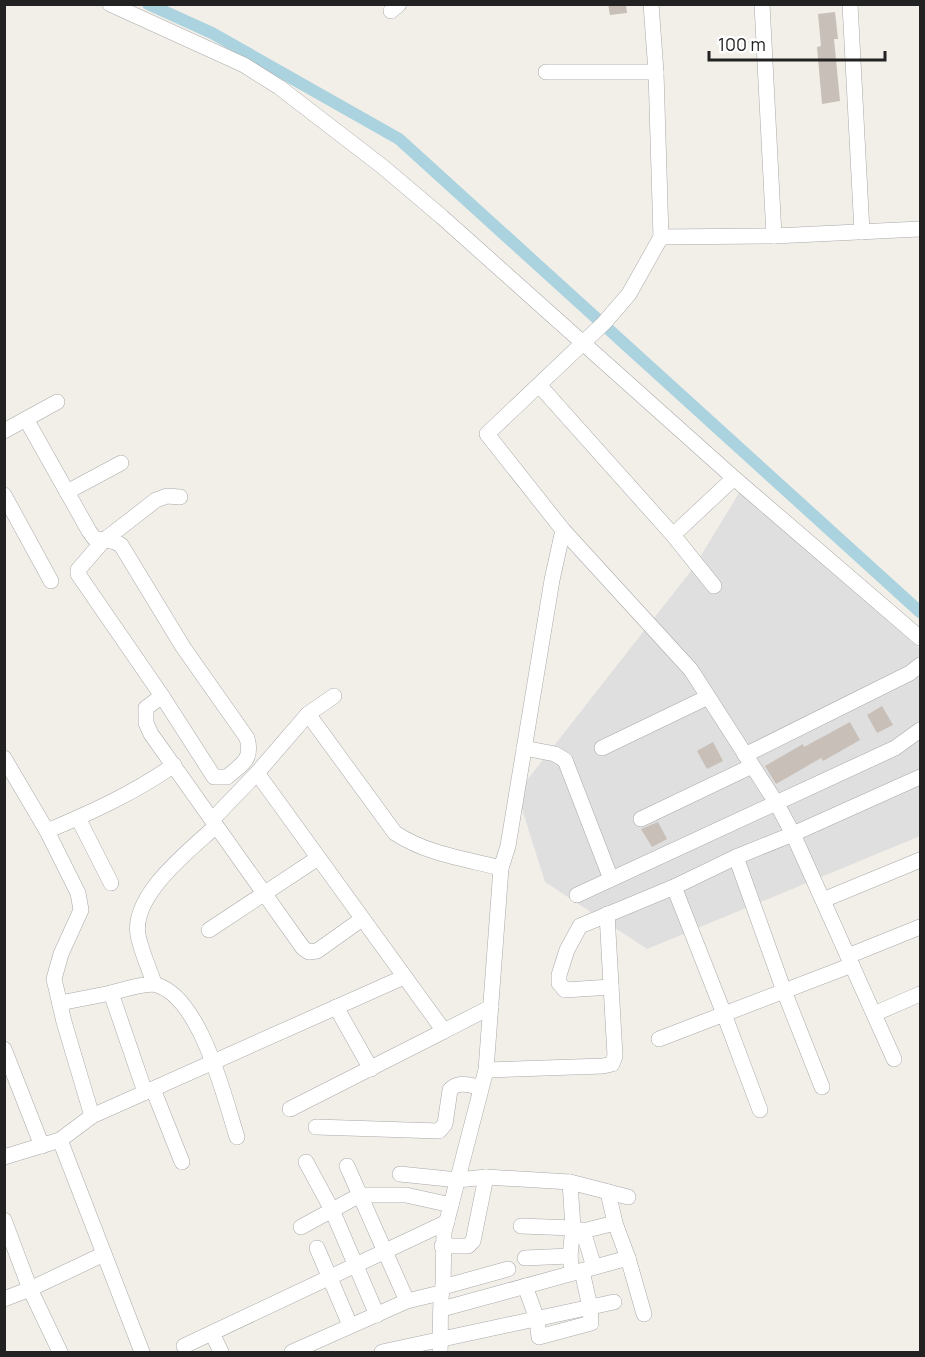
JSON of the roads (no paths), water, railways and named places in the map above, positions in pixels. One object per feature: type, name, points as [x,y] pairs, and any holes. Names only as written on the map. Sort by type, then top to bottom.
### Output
[{"type":"street","points":[[110,4],[244,65],[279,87],[382,167],[586,342],[734,478],[921,638]]},
{"type":"street","points":[[651,4],[656,72],[661,237],[629,294],[604,323],[487,434],[563,530],[691,670],[777,804],[793,834],[894,1059]]},
{"type":"street","points":[[762,4],[774,236]]},
{"type":"street","points":[[850,4],[862,232]]},
{"type":"street","points":[[546,72],[656,72]]},
{"type":"street","points":[[661,237],[774,236],[921,229]]},
{"type":"street","points":[[539,385],[714,586]]},
{"type":"street","points":[[4,431],[57,402]]},
{"type":"street","points":[[26,419],[89,531],[94,538],[103,541],[115,542],[121,545],[183,646],[246,738],[250,750],[247,760],[227,777],[214,777],[162,696],[78,574],[78,570],[103,541],[156,500],[167,496],[180,497]]},
{"type":"street","points":[[68,492],[121,463]]},
{"type":"street","points":[[672,536],[734,478]]},
{"type":"street","points":[[4,495],[51,581]]},
{"type":"street","points":[[440,1346],[442,1246],[486,1070],[501,868],[508,846],[552,580],[563,530]]},
{"type":"street","points":[[640,819],[921,665]]},
{"type":"street","points":[[162,696],[146,708],[145,716],[151,734],[303,948],[309,952],[317,951],[362,919]]},
{"type":"street","points":[[154,983],[138,934],[139,915],[152,891],[308,714],[334,696]]},
{"type":"street","points":[[602,748],[708,697]]},
{"type":"street","points":[[308,714],[395,833],[427,851],[501,868]]},
{"type":"street","points":[[576,895],[896,748],[921,730]]},
{"type":"street","points":[[524,748],[555,754],[565,760],[611,879]]},
{"type":"street","points":[[4,758],[47,831],[78,893],[81,910],[61,954],[54,980],[92,1116]]},
{"type":"street","points":[[47,831],[116,801],[174,765]]},
{"type":"street","points":[[257,773],[444,1031]]},
{"type":"street","points":[[612,987],[565,990],[559,983],[559,975],[567,950],[580,926],[674,887],[736,857],[921,777]]},
{"type":"street","points":[[78,818],[111,884]]},
{"type":"street","points":[[736,857],[784,991],[822,1087]]},
{"type":"street","points":[[208,930],[318,858]]},
{"type":"street","points":[[823,900],[921,860]]},
{"type":"street","points":[[674,887],[760,1110]]},
{"type":"street","points":[[486,1070],[612,1064],[615,1056],[607,914]]},
{"type":"street","points":[[659,1039],[784,991],[921,927]]},
{"type":"street","points":[[4,1157],[60,1140],[92,1116],[404,977]]},
{"type":"street","points":[[60,1003],[154,983],[167,989],[191,1013],[213,1062],[237,1137]]},
{"type":"street","points":[[111,993],[149,1091],[182,1162]]},
{"type":"street","points":[[874,1014],[921,994]]},
{"type":"street","points":[[336,1007],[371,1069]]},
{"type":"street","points":[[290,1109],[491,1007]]},
{"type":"street","points":[[4,1049],[42,1146]]},
{"type":"street","points":[[316,1126],[436,1132],[445,1124],[450,1090],[454,1086],[459,1084],[482,1087]]},
{"type":"street","points":[[60,1140],[142,1353]]},
{"type":"street","points":[[306,1162],[332,1210],[376,1315]]},
{"type":"street","points":[[347,1166],[407,1301]]},
{"type":"street","points":[[400,1174],[458,1180],[486,1177],[570,1182],[628,1197]]},
{"type":"street","points":[[442,1246],[468,1246],[473,1241],[486,1177]]},
{"type":"street","points":[[525,1286],[537,1319],[540,1337],[591,1323],[570,1182]]},
{"type":"street","points":[[608,1192],[615,1223],[628,1257],[644,1314]]},
{"type":"street","points":[[301,1227],[360,1195],[406,1195],[451,1205]]},
{"type":"street","points":[[4,1220],[30,1289],[60,1353]]},
{"type":"street","points":[[184,1346],[447,1222]]},
{"type":"street","points":[[521,1227],[578,1230],[615,1223]]},
{"type":"street","points":[[570,1256],[578,1230]]},
{"type":"street","points":[[317,1248],[350,1325]]},
{"type":"street","points":[[4,1299],[104,1254]]},
{"type":"street","points":[[525,1258],[570,1256]]},
{"type":"street","points":[[570,1256],[582,1270]]},
{"type":"street","points":[[442,1309],[628,1257]]},
{"type":"street","points":[[292,1353],[407,1301],[508,1269]]},
{"type":"street","points":[[590,1307],[614,1302]]},
{"type":"street","points":[[382,1353],[440,1346],[537,1319]]},
{"type":"street","points":[[212,1333],[221,1353]]},
{"type":"waterway","points":[[148,4],[212,33],[399,139],[920,612]]}]
